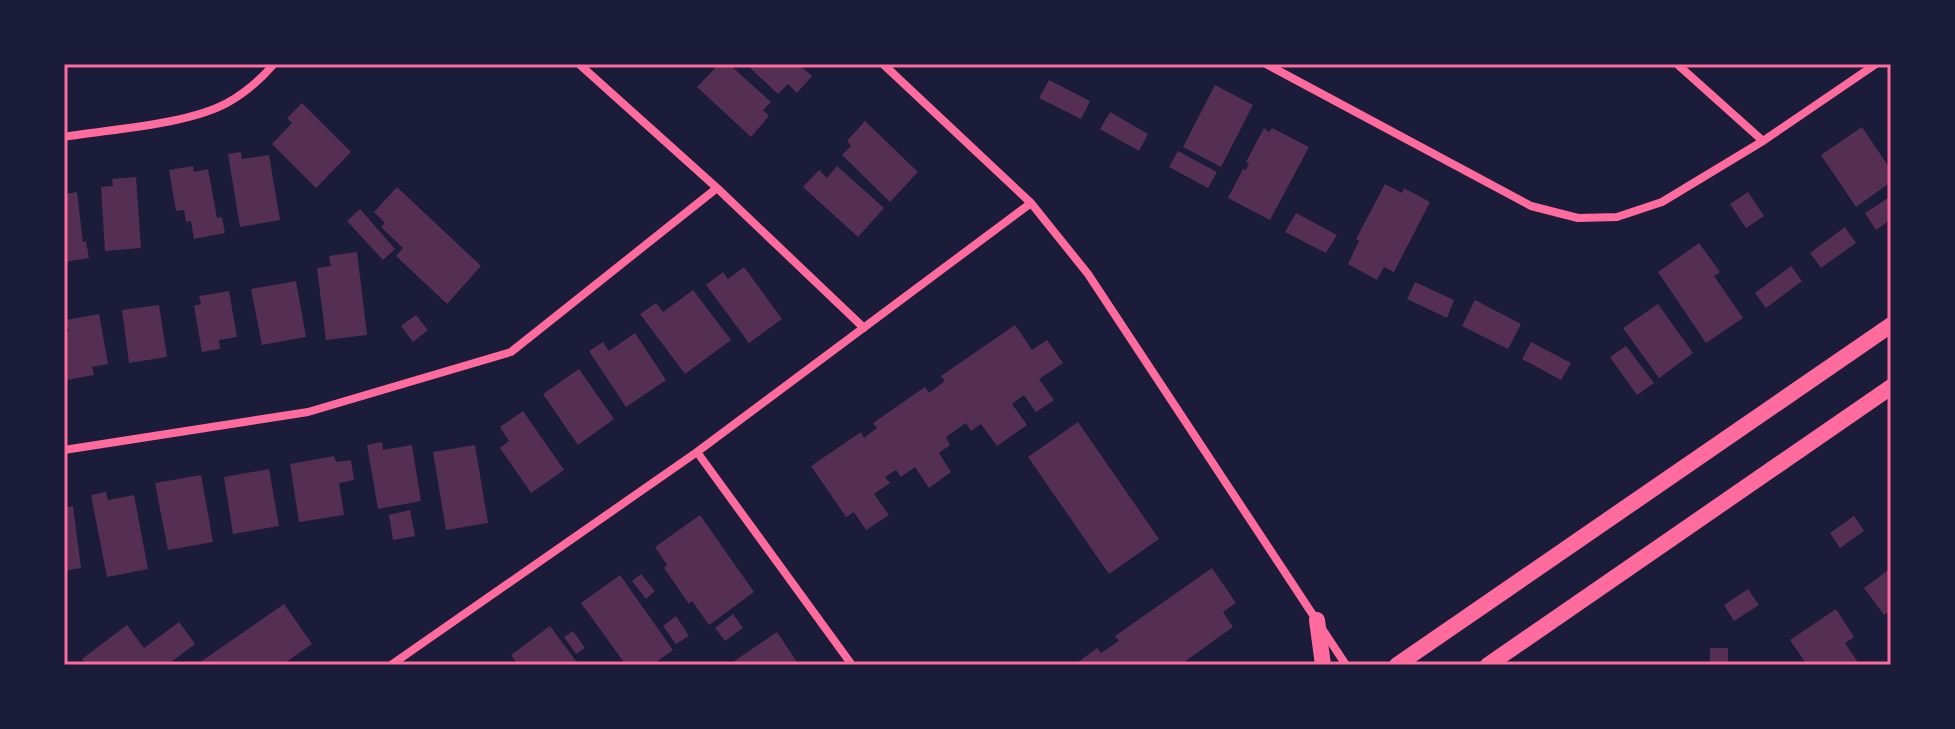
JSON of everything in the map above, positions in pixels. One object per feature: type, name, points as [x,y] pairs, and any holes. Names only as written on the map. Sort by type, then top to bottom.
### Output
[{"type":"main road","points":[[1397,665],[1891,325]]},
{"type":"main road","points":[[1488,665],[1891,387]]},
{"type":"main road","points":[[1317,620],[1323,665]]},
{"type":"street","points":[[64,137],[181,118],[225,104],[260,79],[274,64]]},
{"type":"street","points":[[579,64],[717,188],[864,328]]},
{"type":"street","points":[[883,64],[1031,203],[1088,274],[1346,665]]},
{"type":"street","points":[[1266,64],[1531,206],[1578,218],[1617,217],[1662,202],[1763,141],[1876,64]]},
{"type":"street","points":[[1677,64],[1763,141]]},
{"type":"street","points":[[64,450],[308,412],[511,352],[717,188]]},
{"type":"street","points":[[391,665],[697,452],[1031,203]]},
{"type":"street","points":[[697,452],[852,665]]},
{"type":"building","points":[[719,64],[729,64],[771,102],[763,110],[769,116],[751,137],[697,87]]},
{"type":"building","points":[[746,64],[798,64],[812,76],[797,93],[788,84],[778,94]]},
{"type":"building","points":[[1049,80],[1090,101],[1081,119],[1039,98]]},
{"type":"building","points":[[1215,85],[1253,105],[1221,167],[1183,147]]},
{"type":"building","points":[[302,103],[351,152],[316,188],[272,144],[292,123],[287,118]]},
{"type":"building","points":[[1110,112],[1148,134],[1139,151],[1100,129]]},
{"type":"building","points":[[865,121],[918,172],[890,202],[842,155],[851,146],[847,141]]},
{"type":"building","points":[[1862,127],[1891,170],[1891,182],[1856,207],[1821,155]]},
{"type":"building","points":[[1264,128],[1269,132],[1272,128],[1309,147],[1270,220],[1228,198],[1243,169],[1246,170],[1249,164],[1246,162]]},
{"type":"building","points":[[1178,151],[1217,172],[1208,188],[1169,167]]},
{"type":"building","points":[[241,152],[242,159],[269,155],[280,220],[240,227],[228,154]]},
{"type":"building","points":[[193,166],[194,172],[208,169],[217,218],[222,217],[225,233],[194,239],[191,221],[186,222],[184,210],[176,211],[169,170]]},
{"type":"building","points":[[837,166],[884,208],[858,237],[803,187],[819,170],[827,178]]},
{"type":"building","points":[[136,177],[141,248],[105,251],[101,187],[113,186],[112,179]]},
{"type":"building","points":[[1385,184],[1402,193],[1404,188],[1430,202],[1394,272],[1384,267],[1377,280],[1348,264],[1359,241],[1356,239]]},
{"type":"building","points":[[397,187],[481,266],[447,304],[396,256],[403,248],[381,227],[385,223],[374,212]]},
{"type":"building","points":[[77,192],[83,242],[86,241],[89,258],[64,262],[64,194]]},
{"type":"building","points":[[1748,192],[1764,216],[1746,228],[1730,204]]},
{"type":"building","points":[[1891,196],[1891,219],[1876,230],[1865,213]]},
{"type":"building","points":[[360,209],[395,249],[383,260],[347,221]]},
{"type":"building","points":[[1296,213],[1337,235],[1326,253],[1285,232]]},
{"type":"building","points":[[1845,227],[1856,243],[1821,268],[1810,253]]},
{"type":"building","points":[[1699,243],[1720,272],[1714,276],[1743,318],[1706,343],[1658,272]]},
{"type":"building","points":[[357,252],[367,335],[326,340],[317,268],[331,266],[329,256]]},
{"type":"building","points":[[1791,266],[1802,281],[1766,308],[1755,293]]},
{"type":"building","points":[[744,267],[782,319],[749,343],[706,285],[723,272],[728,279]]},
{"type":"building","points":[[296,281],[306,337],[262,345],[251,289]]},
{"type":"building","points":[[1415,282],[1454,300],[1447,318],[1407,299]]},
{"type":"building","points":[[693,290],[731,340],[685,374],[640,314],[656,303],[663,312]]},
{"type":"building","points":[[229,291],[237,337],[219,340],[220,349],[202,352],[194,306],[201,304],[199,296]]},
{"type":"building","points":[[1475,300],[1521,324],[1508,349],[1462,326]]},
{"type":"building","points":[[1658,304],[1693,353],[1659,378],[1623,328]]},
{"type":"building","points":[[159,305],[167,357],[129,363],[122,310]]},
{"type":"building","points":[[99,314],[108,364],[92,367],[94,375],[67,380],[64,333],[69,332],[66,320]]},
{"type":"building","points":[[416,315],[428,330],[413,342],[401,326]]},
{"type":"building","points":[[1015,325],[1032,350],[1047,340],[1063,363],[1039,379],[1054,400],[1036,412],[1024,395],[1012,404],[1027,425],[997,446],[981,424],[971,431],[966,423],[946,437],[950,445],[939,453],[951,472],[929,488],[915,467],[901,477],[896,470],[885,477],[890,483],[874,494],[889,515],[866,530],[854,512],[846,517],[811,466],[861,432],[864,438],[877,428],[873,423],[925,387],[929,393],[945,381],[941,376]]},
{"type":"building","points":[[635,333],[666,380],[626,407],[589,351],[603,342],[609,351]]},
{"type":"building","points":[[1531,342],[1571,363],[1561,380],[1522,359]]},
{"type":"building","points":[[1626,346],[1654,383],[1637,395],[1610,357]]},
{"type":"building","points":[[579,369],[614,419],[578,445],[543,394]]},
{"type":"building","points":[[523,411],[564,470],[531,493],[500,448],[509,441],[500,427]]},
{"type":"building","points":[[1078,422],[1159,539],[1109,574],[1028,457]]},
{"type":"building","points":[[382,442],[383,450],[412,445],[421,501],[378,509],[367,445]]},
{"type":"building","points":[[475,445],[488,523],[446,530],[433,452]]},
{"type":"building","points":[[334,456],[336,462],[351,460],[354,480],[339,483],[344,515],[299,522],[290,464]]},
{"type":"building","points":[[269,469],[279,526],[233,534],[224,477]]},
{"type":"building","points":[[201,475],[213,542],[168,550],[155,483]]},
{"type":"building","points":[[106,492],[108,500],[134,495],[148,569],[107,577],[91,495]]},
{"type":"building","points":[[73,506],[81,568],[64,571],[64,508]]},
{"type":"building","points":[[410,510],[415,536],[393,540],[389,515]]},
{"type":"building","points":[[700,515],[754,592],[709,625],[692,601],[689,604],[664,568],[667,565],[655,547]]},
{"type":"building","points":[[1854,516],[1864,531],[1840,548],[1830,533]]},
{"type":"building","points":[[1212,568],[1236,603],[1223,612],[1233,627],[1180,665],[1074,665],[1097,648],[1101,653],[1119,641],[1115,636]]},
{"type":"building","points":[[1891,568],[1891,610],[1884,615],[1864,588]]},
{"type":"building","points":[[641,574],[655,591],[646,599],[632,581]]},
{"type":"building","points":[[620,575],[673,650],[652,665],[626,665],[581,603]]},
{"type":"building","points":[[1748,589],[1759,605],[1734,621],[1724,605]]},
{"type":"building","points":[[284,604],[312,644],[282,665],[196,665]]},
{"type":"building","points":[[1836,609],[1854,637],[1845,643],[1860,665],[1807,665],[1790,640]]},
{"type":"building","points":[[733,614],[743,628],[725,641],[715,628]]},
{"type":"building","points":[[676,616],[689,636],[676,644],[663,626]]},
{"type":"building","points":[[179,622],[195,644],[167,665],[87,665],[82,659],[127,625],[144,648]]},
{"type":"building","points":[[550,626],[579,665],[518,665],[511,655]]},
{"type":"building","points":[[573,631],[585,648],[576,654],[564,637]]},
{"type":"building","points":[[777,632],[799,665],[736,665],[733,662]]},
{"type":"building","points":[[1710,648],[1728,648],[1728,665],[1710,665]]}]
